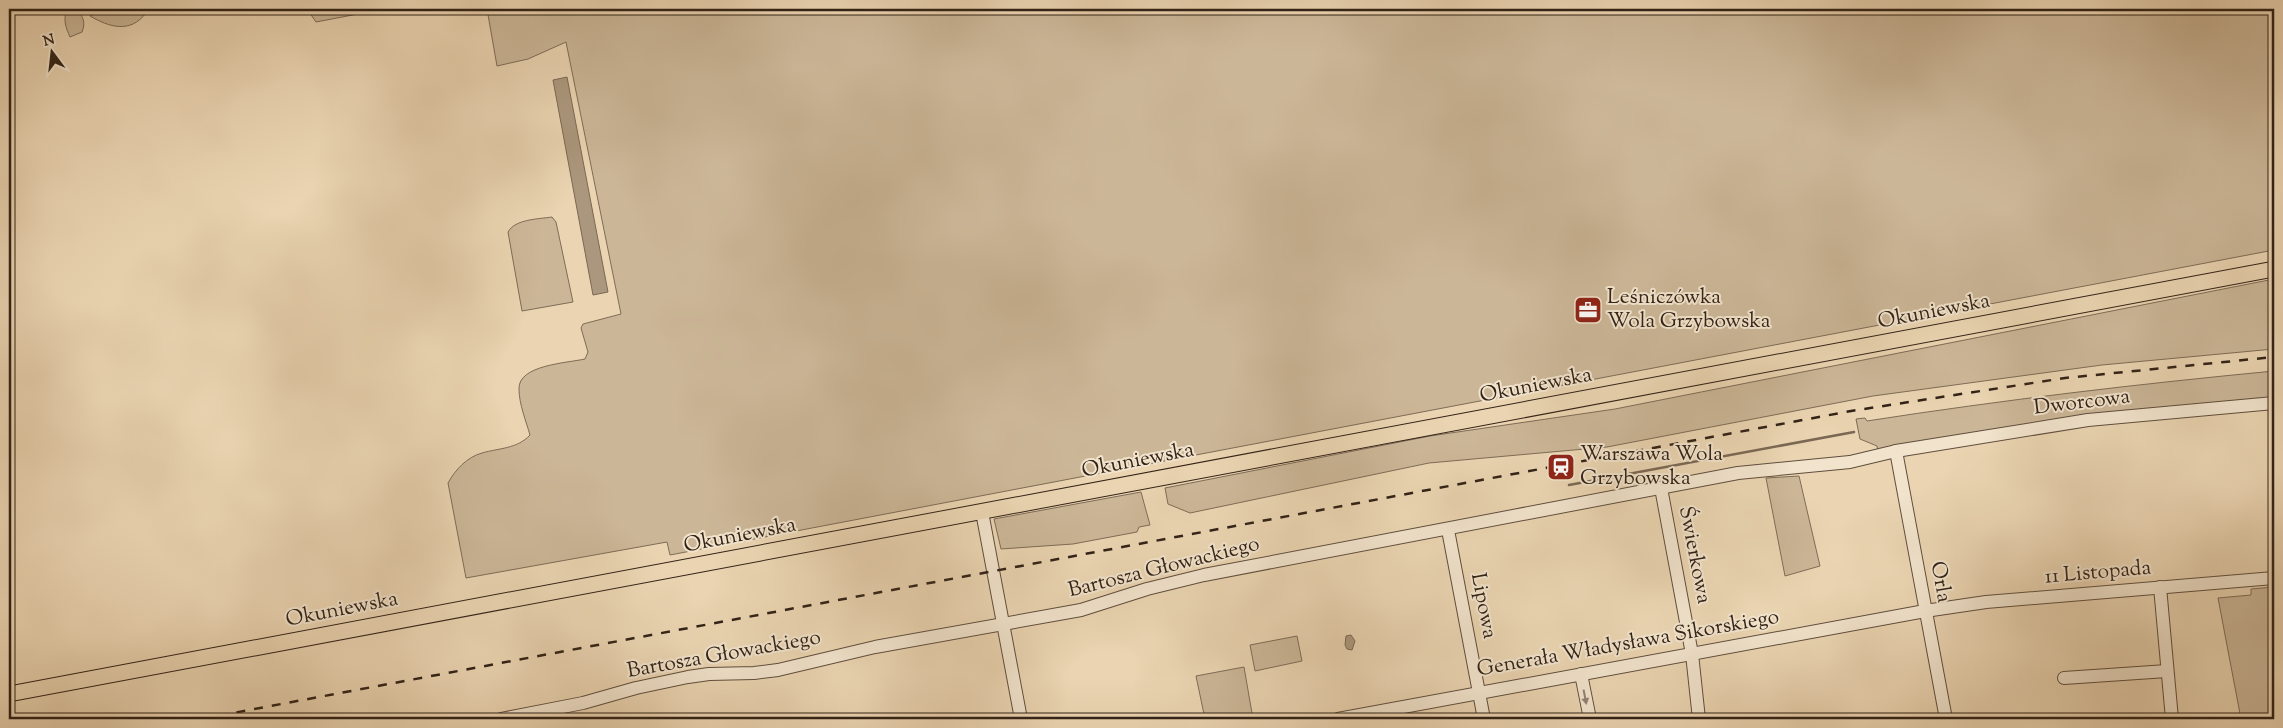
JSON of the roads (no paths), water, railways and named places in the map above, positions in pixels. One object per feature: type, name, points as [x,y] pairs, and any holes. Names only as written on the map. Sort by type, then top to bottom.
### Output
[{"type":"main road","name":"Okuniewska","points":[[9,694],[2274,269]]},
{"type":"street","name":"Dworcowa","points":[[1896,451],[2088,420],[2274,404]]},
{"type":"street","name":"Bartosza Głowackiego","points":[[501,719],[558,714],[688,677],[770,671],[875,647],[1082,610],[1147,589],[1204,575],[1351,546],[1448,530],[1738,473],[1850,462],[1896,451]]},
{"type":"street","name":"Orla","points":[[1896,451],[1946,719]]},
{"type":"street","name":"Świerkowa","points":[[1661,488],[1692,654],[1699,719]]},
{"type":"street","points":[[982,512],[1021,719]]},
{"type":"street","name":"Lipowa","points":[[1448,530],[1484,719]]},
{"type":"street","name":"11 Listopada","points":[[1925,611],[1986,602],[2274,578]]},
{"type":"street","points":[[2160,587],[2166,671],[2172,719]]},
{"type":"street","name":"Generała Władysława Sikorskiego","points":[[1338,719],[1925,611]]},
{"type":"street","points":[[2064,678],[2166,671]]},
{"type":"street","points":[[1581,674],[1590,719]]},
{"type":"waterway","points":[[1569,485],[1854,432]]},
{"type":"railway","points":[[201,719],[1851,411],[2065,378],[2274,357]]},
{"type":"place","name":"Leśniczówka Wola Grzybowska","points":[[1588,310]]},
{"type":"place","name":"Warszawa Wola Grzybowska","points":[[1561,467]]}]
